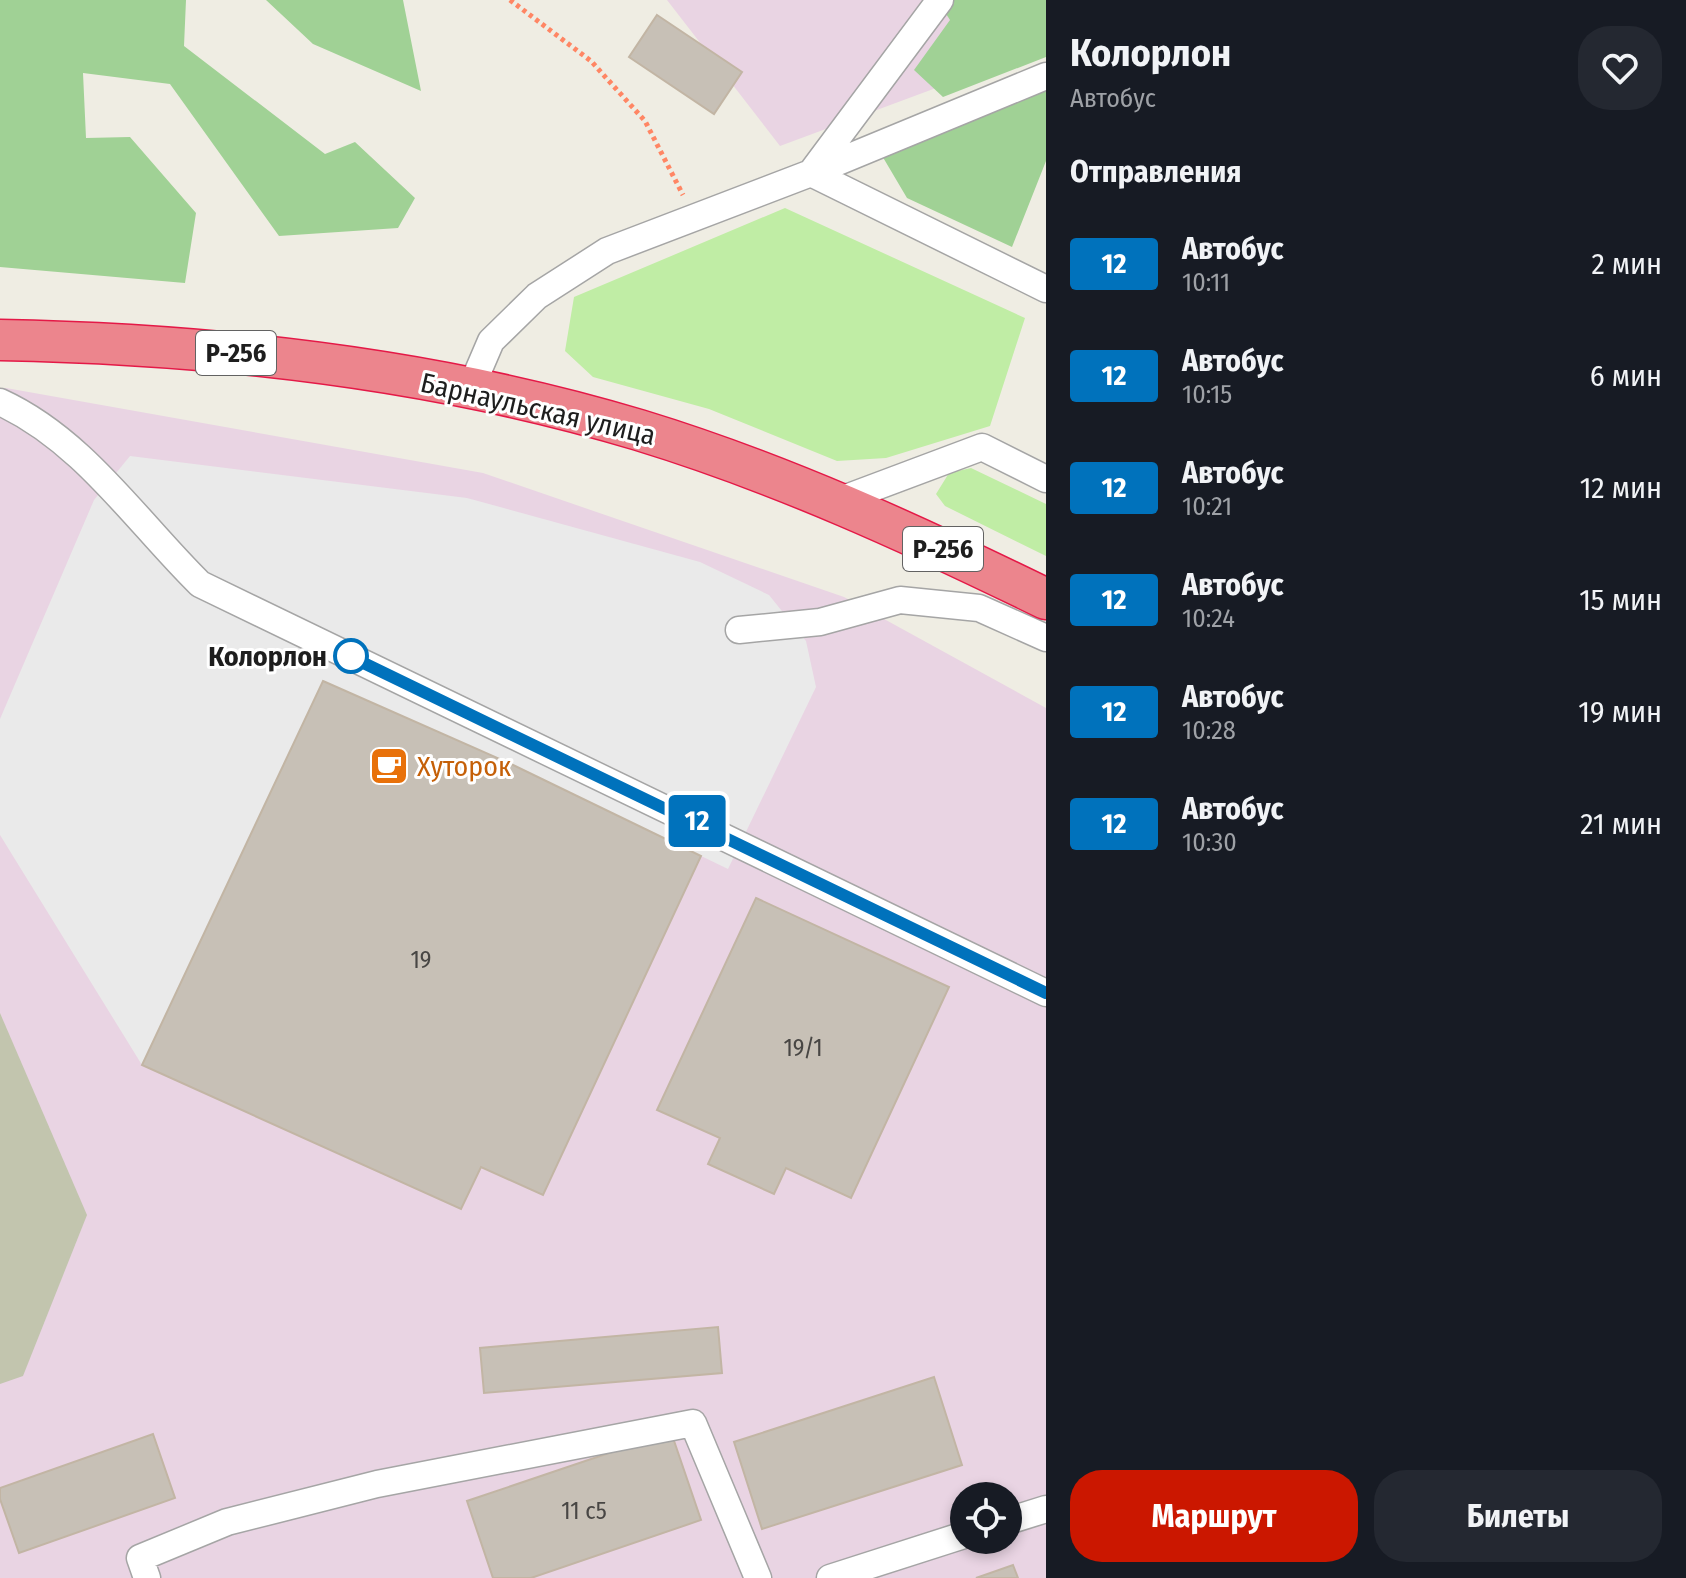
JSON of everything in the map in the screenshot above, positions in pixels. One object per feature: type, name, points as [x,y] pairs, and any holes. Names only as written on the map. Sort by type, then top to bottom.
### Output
[{"type":"highway","name":"Барнаульская улица","points":[[0,340],[161,346],[384,373],[637,430],[838,501],[1046,599]]},
{"type":"street","points":[[811,173],[940,0]]},
{"type":"street","points":[[470,390],[491,341],[537,296],[607,251],[811,173],[1046,76]]},
{"type":"street","points":[[811,173],[1046,289]]},
{"type":"street","points":[[0,402],[50,433],[100,476],[200,584],[1046,993]]},
{"type":"street","points":[[838,501],[982,447],[1046,479]]},
{"type":"street","points":[[739,630],[820,622],[900,600],[979,608],[1046,638]]},
{"type":"street","points":[[147,1578],[140,1558],[227,1522],[377,1484],[693,1423],[758,1578]]},
{"type":"street","points":[[1022,1517],[1046,1510]]},
{"type":"street","points":[[830,1578],[900,1567],[950,1542]]},
{"type":"path","points":[[510,0],[591,61],[645,121],[693,218]]},
{"type":"shaded area","points":[[667,0],[1046,0],[1046,47],[780,146]]},
{"type":"shaded area","points":[[0,389],[483,473],[844,597],[1046,708],[1046,1578],[0,1578]]},
{"type":"shaded area","points":[[130,456],[467,498],[700,562],[769,595],[806,641],[816,687],[728,869],[511,764],[323,681],[142,1065],[0,835],[0,719],[94,500]]},
{"type":"shaded area","points":[[0,1013],[87,1215],[23,1376],[0,1384]]},
{"type":"green space","points":[[0,0],[186,0],[184,46],[325,154],[355,142],[415,198],[398,228],[279,236],[170,84],[83,73],[86,138],[130,137],[196,213],[185,283],[0,267]]},
{"type":"green space","points":[[266,0],[403,0],[421,91],[313,44]]},
{"type":"green space","points":[[937,0],[1046,0],[1046,57],[943,97],[914,70],[950,20]]},
{"type":"green space","points":[[1046,88],[1046,161],[1012,247],[907,198],[881,154]]},
{"type":"green space","points":[[785,208],[1025,318],[990,426],[886,458],[837,461],[709,409],[593,377],[565,351],[574,297]]},
{"type":"green space","points":[[971,468],[1046,504],[1046,556],[945,506],[936,494],[949,473]]},
{"type":"building","points":[[657,15],[742,72],[714,114],[629,57]]},
{"type":"building","name":"Колорлон","points":[[323,681],[511,764],[701,856],[543,1195],[481,1167],[461,1209],[142,1065]]},
{"type":"building","points":[[756,898],[949,987],[851,1198],[786,1168],[774,1194],[708,1164],[720,1138],[657,1110]]},
{"type":"building","points":[[718,1327],[722,1373],[484,1393],[480,1348]]},
{"type":"building","points":[[934,1377],[962,1465],[762,1529],[734,1442]]},
{"type":"building","points":[[671,1432],[701,1520],[531,1578],[493,1578],[467,1501]]},
{"type":"building","points":[[153,1434],[175,1498],[19,1553],[0,1499],[0,1488]]},
{"type":"building","points":[[1013,1565],[1018,1578],[976,1578]]},
{"type":"bus line","name":"12","points":[[345,654],[714,829],[1046,993]]},
{"type":"place","name":"Колорлон","points":[[351,656]]},
{"type":"place","name":"Хуторок","points":[[389,766]]}]
